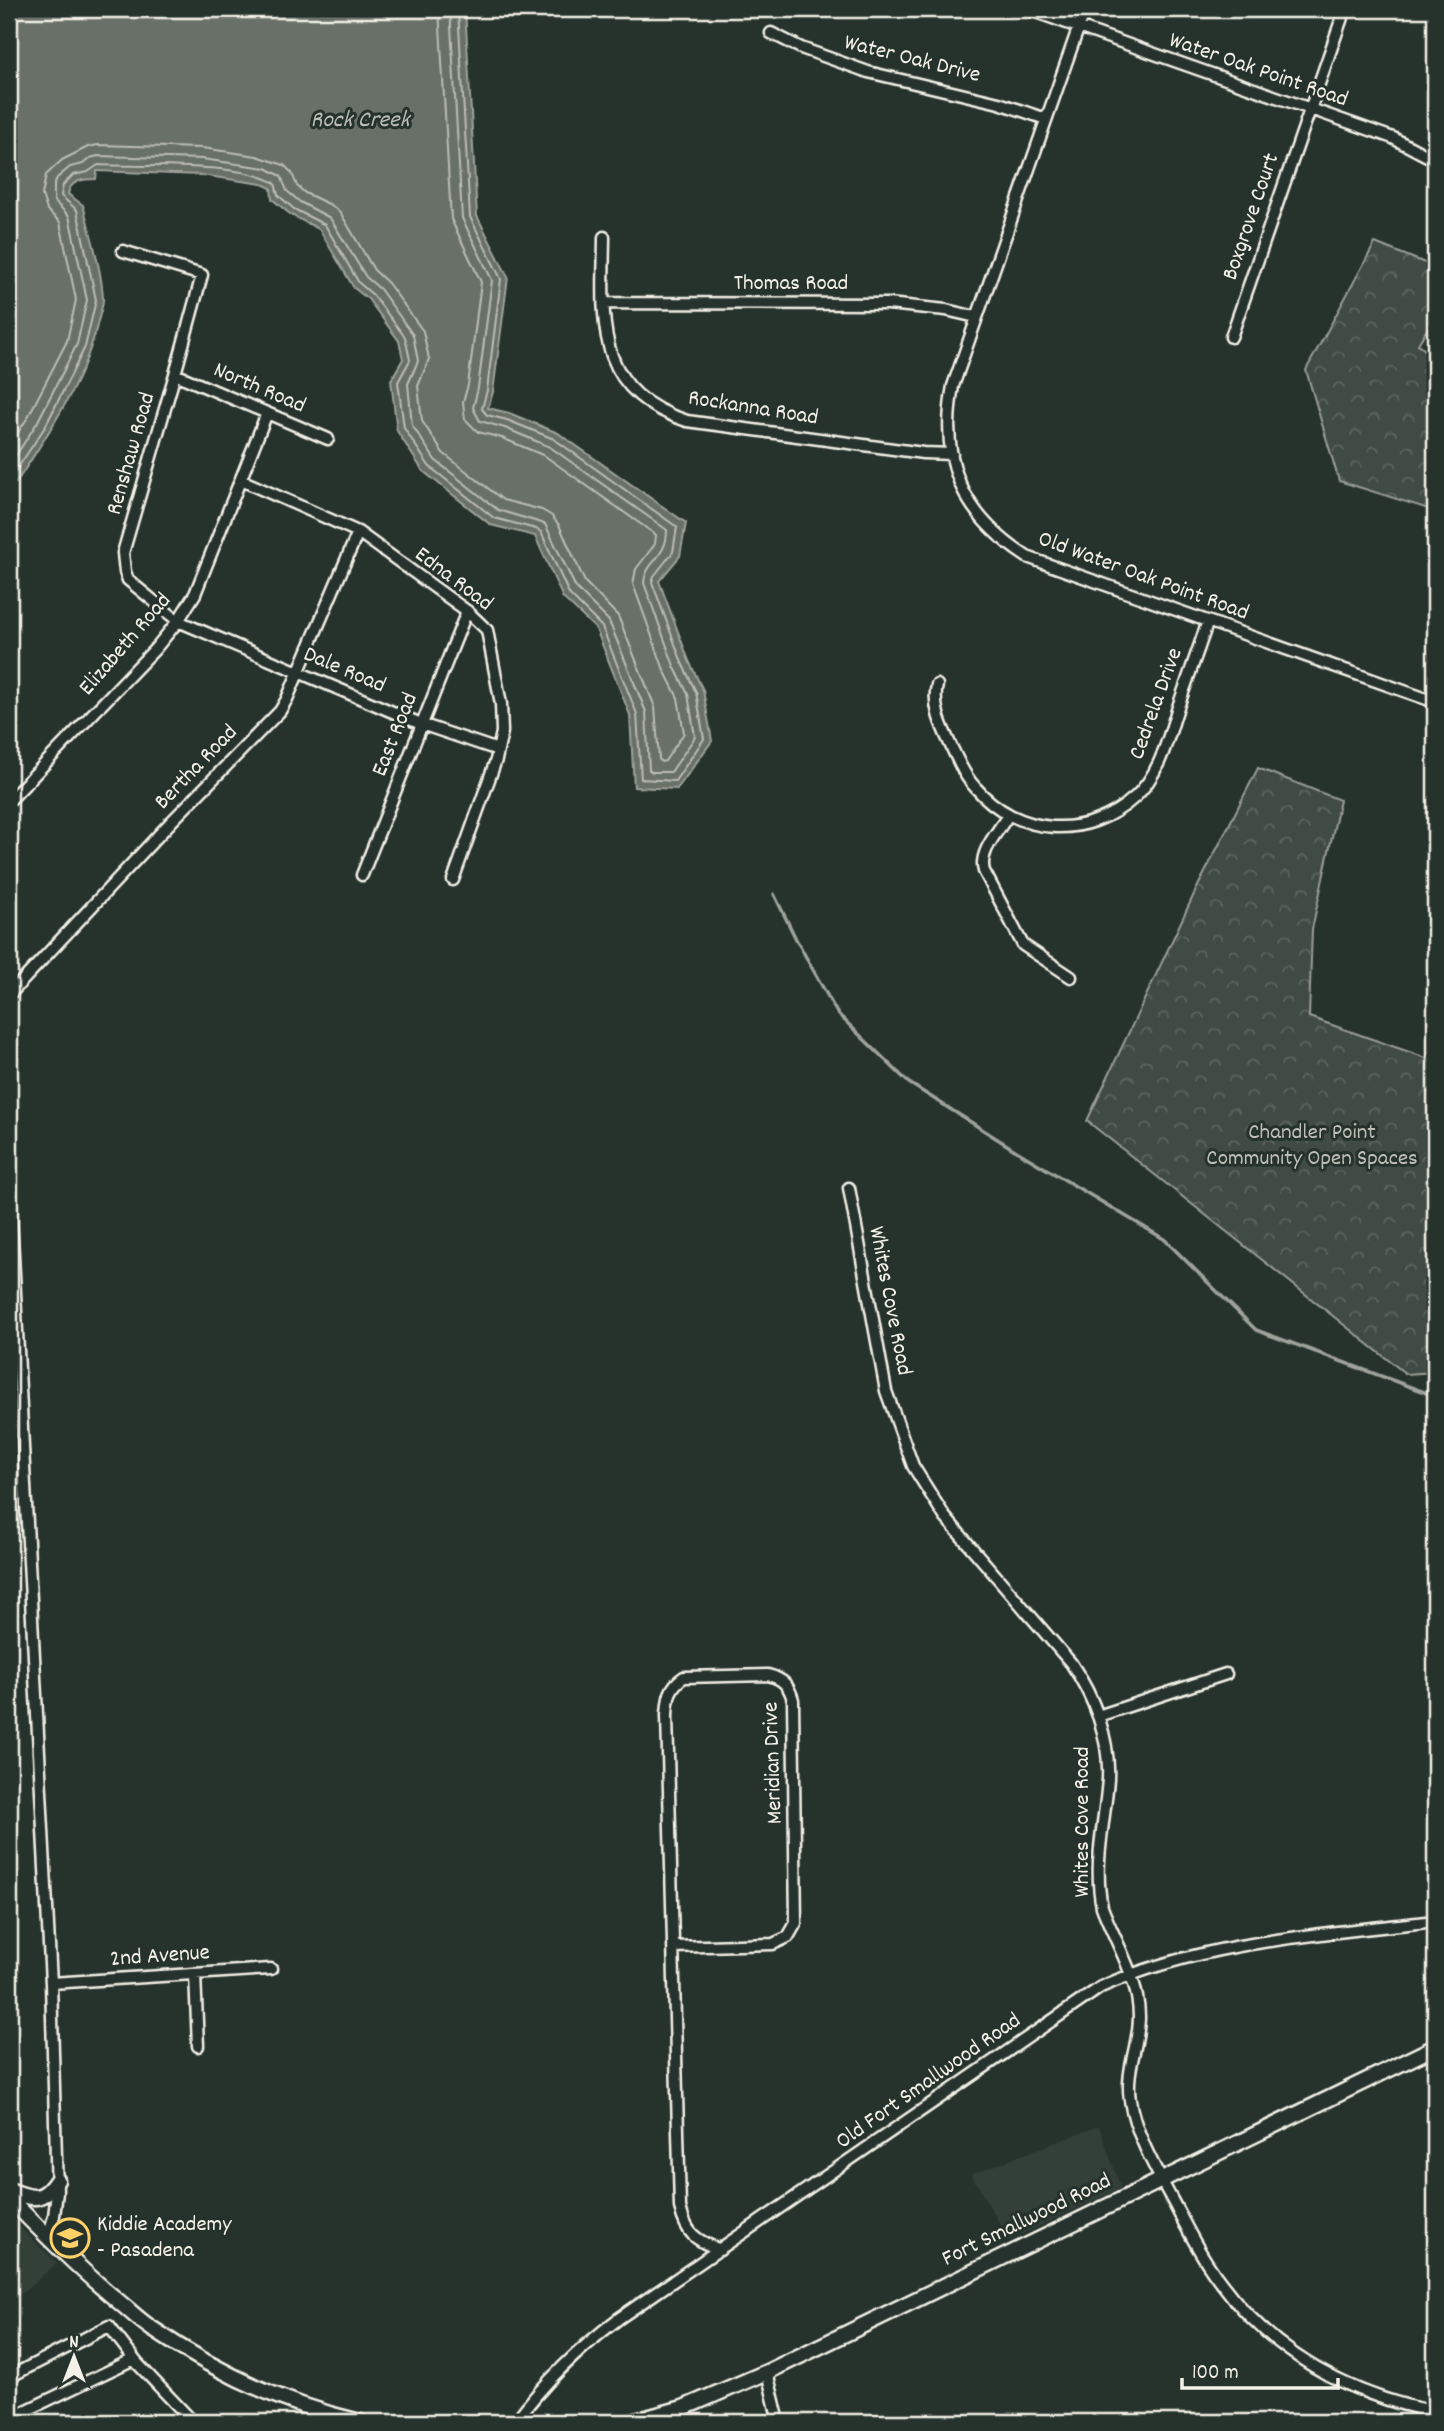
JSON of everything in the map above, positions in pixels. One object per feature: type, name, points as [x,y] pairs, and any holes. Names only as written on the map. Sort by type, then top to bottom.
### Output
[{"type":"main road","name":"Fort Smallwood Road","points":[[632,2422],[683,2408],[767,2372],[1435,2048]]},
{"type":"main road","points":[[9,2190],[39,2197],[49,2192],[57,2180]]},
{"type":"main road","points":[[9,2198],[48,2238],[140,2320],[231,2375],[327,2414],[360,2422]]},
{"type":"street","name":"Water Oak Point Road","points":[[1027,9],[1393,138],[1435,160]]},
{"type":"street","name":"Old Water Oak Point Road","points":[[1086,9],[953,386],[949,434],[965,498],[995,534],[1018,551],[1043,564],[1435,702]]},
{"type":"street","name":"Boxgrove Court","points":[[1231,337],[1345,9]]},
{"type":"street","name":"Water Oak Drive","points":[[771,33],[802,48],[858,68],[999,103],[1046,119]]},
{"type":"street","name":"Rockanna Road","points":[[604,237],[606,339],[615,365],[628,386],[660,411],[687,421],[923,453],[952,454]]},
{"type":"street","name":"Renshaw Road","points":[[123,251],[202,275],[123,553],[128,580],[178,621]]},
{"type":"street","name":"Thomas Road","points":[[604,303],[888,304],[946,310],[976,317]]},
{"type":"street","name":"North Road","points":[[176,374],[328,439]]},
{"type":"street","name":"Elizabeth Road","points":[[9,801],[155,649],[178,621],[195,594],[267,413]]},
{"type":"street","name":"Edna Road","points":[[240,480],[358,532],[481,622],[491,639],[502,714],[498,750],[453,880]]},
{"type":"street","name":"Bertha Road","points":[[9,995],[280,710],[358,532]]},
{"type":"street","name":"East Road","points":[[362,875],[467,611]]},
{"type":"street","name":"Dale Road","points":[[178,621],[421,724],[498,750]]},
{"type":"street","name":"Cedrela Drive","points":[[937,685],[937,713],[965,774],[982,795],[1008,815],[1046,827],[1083,826],[1111,815],[1137,795],[1148,782],[1163,752],[1208,621]]},
{"type":"street","points":[[1008,815],[985,853],[982,865],[984,871],[1023,945],[1071,977]]},
{"type":"street","points":[[9,1178],[11,1276],[51,1983],[57,2180],[56,2202],[48,2238]]},
{"type":"street","name":"Whites Cove Road","points":[[849,1188],[886,1391],[913,1466],[945,1517],[1071,1663],[1098,1716],[1105,1744],[1108,1778],[1098,1864],[1099,1894],[1108,1924],[1131,1974],[1139,2014],[1129,2075],[1130,2101],[1162,2181],[1194,2241],[1220,2281],[1246,2312],[1282,2345],[1307,2364],[1360,2391],[1408,2407],[1435,2412]]},
{"type":"street","points":[[1098,1716],[1226,1674]]},
{"type":"street","name":"Meridian Drive","points":[[674,1947],[773,1944],[788,1937],[796,1923],[793,1700],[791,1691],[780,1678],[768,1675],[684,1677],[675,1683],[670,1693],[667,1716],[680,2207],[684,2224],[692,2236],[720,2250]]},
{"type":"street","name":"Old Fort Smallwood Road","points":[[515,2422],[539,2389],[588,2342],[1101,1987],[1176,1960],[1241,1947],[1435,1921]]},
{"type":"street","name":"2nd Avenue","points":[[51,1983],[271,1969]]},
{"type":"street","points":[[195,1974],[198,2046]]},
{"type":"street","points":[[9,2377],[110,2326],[134,2359],[193,2422]]},
{"type":"street","points":[[17,2415],[134,2359]]},
{"type":"street","points":[[767,2372],[779,2422]]},
{"type":"shaded area","points":[[1099,2126],[1121,2188],[1009,2240],[971,2174]]},
{"type":"shaded area","points":[[9,2217],[57,2263],[9,2305]]},
{"type":"green space","points":[[1375,243],[1435,267],[1435,316],[1418,344],[1435,359],[1435,511],[1339,481],[1306,370]]},
{"type":"green space","name":"Chandler Point Community Open Spaces","points":[[1258,768],[1340,800],[1312,929],[1309,1017],[1435,1061],[1435,1372],[1406,1374],[1087,1121],[1196,890]]},
{"type":"water","name":"Rock Creek","points":[[9,9],[465,9],[477,216],[508,277],[493,392],[488,408],[509,413],[558,433],[686,523],[680,556],[659,581],[689,661],[703,690],[712,741],[677,789],[634,787],[630,715],[596,629],[563,598],[535,536],[491,525],[423,471],[397,431],[391,380],[403,359],[399,341],[368,299],[354,288],[319,229],[291,215],[272,199],[271,188],[262,184],[201,175],[97,171],[96,179],[82,180],[69,189],[68,194],[83,205],[102,288],[102,307],[92,343],[75,385],[16,483],[9,484]]},
{"type":"waterway","points":[[774,894],[837,1013],[909,1083],[1164,1239],[1256,1330],[1435,1396]]},
{"type":"place","name":"Kiddie Academy - Pasadena","points":[[70,2238]]}]
